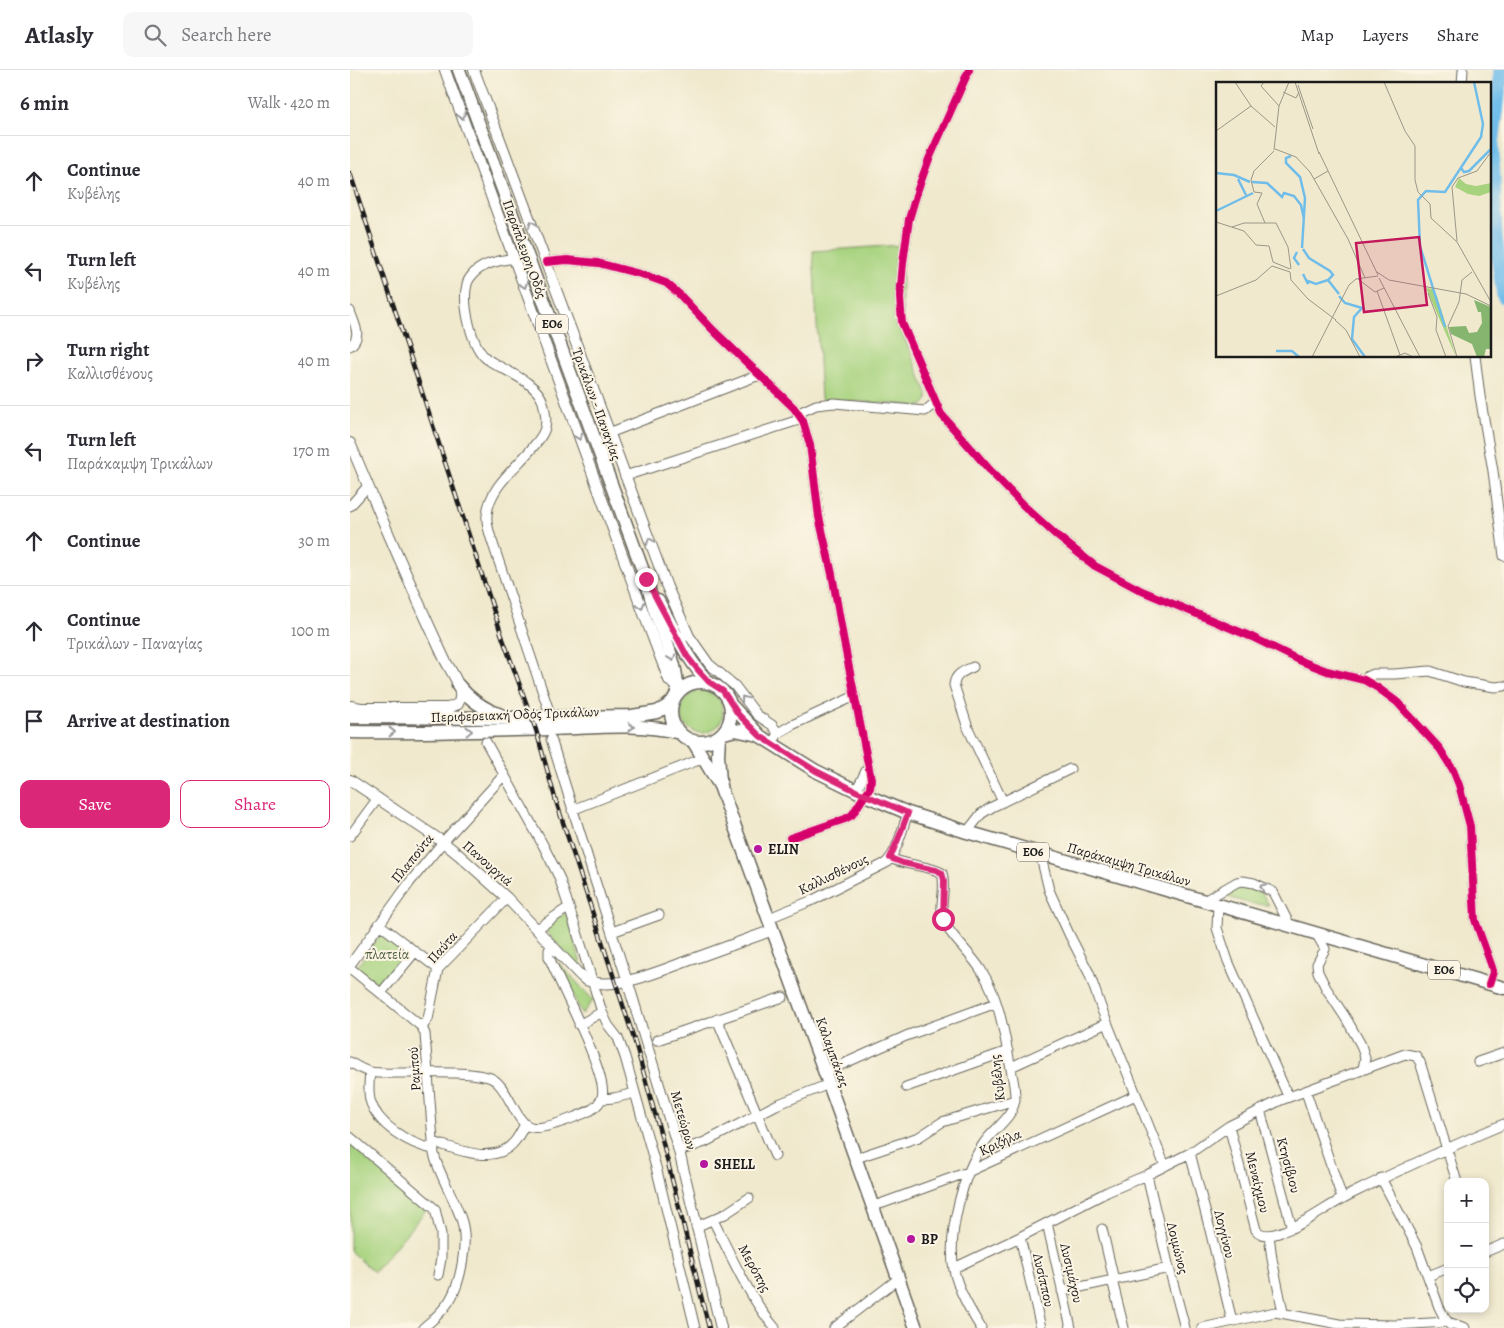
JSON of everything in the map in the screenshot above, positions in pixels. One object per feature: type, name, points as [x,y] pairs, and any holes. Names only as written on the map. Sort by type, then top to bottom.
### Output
[{"type":"main road","name":"Τρικάλων - Παναγίας","points":[[459,70],[646,579],[676,670],[676,694]]},
{"type":"main road","name":"Τρικάλων - Παναγίας","points":[[646,579],[683,637],[698,670],[709,682]]},
{"type":"main road","points":[[676,694],[692,683],[709,682]]},
{"type":"main road","name":"ΕΟ6","points":[[709,682],[723,691],[731,705]]},
{"type":"main road","points":[[458,685],[470,698],[483,707],[510,718]]},
{"type":"main road","name":"Περιφερειακή Οδός Τρικάλων","points":[[350,717],[510,718],[646,714],[657,712],[666,707],[676,694]]},
{"type":"main road","name":"ΕΟ6","points":[[676,694],[671,709],[671,718],[674,726],[680,733]]},
{"type":"main road","points":[[722,735],[730,721],[731,705]]},
{"type":"main road","name":"Παράκαμψη Τρικάλων","points":[[731,705],[760,736]]},
{"type":"main road","name":"Περιφερειακή Οδός Τρικάλων","points":[[350,732],[545,730],[609,727],[648,728],[680,733]]},
{"type":"main road","name":"Παράκαμψη Τρικάλων","points":[[722,735],[735,730],[775,738],[816,771],[860,793],[908,813],[1040,854],[1504,988]]},
{"type":"main road","points":[[350,739],[364,732]]},
{"type":"main road","points":[[680,733],[692,741]]},
{"type":"main road","name":"ΕΟ6","points":[[692,741],[708,742],[722,735]]},
{"type":"main road","name":"Καλαμπάκας","points":[[720,786],[718,755],[722,735]]},
{"type":"main road","name":"Καλαμπάκας","points":[[692,741],[720,786],[916,1328]]},
{"type":"street","name":"Παράπλευρη Οδός","points":[[445,70],[644,614],[676,694]]},
{"type":"street","name":"Παράπλευρη Οδός","points":[[474,70],[667,588],[683,637]]},
{"type":"street","points":[[969,70],[929,159],[918,189],[909,219],[902,263],[900,298],[902,323],[941,414],[994,476],[1023,506],[1095,566],[1142,591],[1252,637],[1301,661],[1333,673],[1364,680],[1396,702],[1440,749],[1453,770],[1463,796],[1470,826],[1476,928],[1493,972],[1489,984]]},
{"type":"street","points":[[514,258],[485,264],[475,272],[468,282],[466,309],[473,335],[480,351],[487,358],[534,388],[542,400],[546,415],[546,428],[540,438],[501,482],[490,502],[487,524],[551,717]]},
{"type":"street","points":[[546,262],[567,260],[598,262],[666,283],[802,415],[810,445],[819,517],[832,574],[868,767],[852,815],[849,818],[790,838]]},
{"type":"street","points":[[350,311],[358,335],[356,341],[350,346]]},
{"type":"street","points":[[1475,358],[1504,556]]},
{"type":"street","points":[[609,432],[759,375]]},
{"type":"street","points":[[625,476],[802,415],[816,405],[834,403],[941,414]]},
{"type":"street","points":[[925,411],[935,403]]},
{"type":"street","points":[[350,443],[393,544],[458,685],[460,695],[456,706],[451,708],[361,708],[350,706]]},
{"type":"street","points":[[350,506],[368,486]]},
{"type":"street","points":[[683,637],[709,664],[735,686],[757,715],[772,725],[775,738],[792,725],[855,696]]},
{"type":"street","points":[[973,667],[957,676],[954,685],[968,728],[1003,802]]},
{"type":"street","points":[[1364,680],[1374,674],[1430,671],[1464,682],[1495,687],[1504,686]]},
{"type":"street","points":[[551,739],[627,980]]},
{"type":"street","points":[[486,742],[549,855],[559,877],[602,1012],[608,1025],[620,1042],[657,1171],[695,1328]]},
{"type":"street","points":[[572,810],[705,760]]},
{"type":"street","points":[[967,832],[981,814],[1070,769]]},
{"type":"street","name":"Πλαπούτα","points":[[350,966],[379,924],[443,842],[504,775]]},
{"type":"street","name":"Πανουργιά","points":[[350,780],[443,842],[507,898],[582,978],[593,982]]},
{"type":"street","points":[[350,836],[378,798]]},
{"type":"street","points":[[890,858],[908,813]]},
{"type":"street","points":[[1040,854],[1049,890],[1085,965],[1165,1166]]},
{"type":"street","name":"Καλλισθένους","points":[[771,924],[813,900],[879,867],[890,858]]},
{"type":"street","name":"Κυβέλης","points":[[890,858],[942,873],[944,880],[943,919],[947,927],[981,970],[996,1003],[1008,1051],[1015,1100],[1013,1109],[985,1142],[968,1172],[957,1212],[953,1250],[954,1268],[966,1301],[981,1328]]},
{"type":"street","points":[[1204,901],[1237,882],[1254,883],[1273,892],[1290,926]]},
{"type":"street","name":"Παύτα","points":[[422,1027],[428,1019],[435,976],[438,970],[507,898]]},
{"type":"street","points":[[1218,905],[1217,928],[1228,962],[1288,1096]]},
{"type":"street","points":[[537,929],[569,907]]},
{"type":"street","points":[[612,932],[659,915]]},
{"type":"street","points":[[379,924],[438,970]]},
{"type":"street","points":[[593,982],[611,983],[627,980],[670,967],[771,924]]},
{"type":"street","points":[[1316,933],[1325,949],[1317,964],[1318,972],[1362,1045],[1365,1058],[1363,1069]]},
{"type":"street","points":[[350,1062],[370,1072],[478,1075],[492,1078],[501,1087],[525,1124],[533,1128],[541,1128],[590,1110],[602,1099],[603,1087],[600,1073],[549,957],[548,950],[553,946]]},
{"type":"street","points":[[381,993],[415,952]]},
{"type":"street","name":"Ραμπού","points":[[350,966],[422,1027],[426,1036],[433,1146],[439,1170],[462,1223],[464,1239],[461,1270],[453,1294],[446,1305],[423,1328]]},
{"type":"street","name":"Μετεώρων","points":[[627,980],[679,1151],[721,1328]]},
{"type":"street","points":[[657,1040],[783,997]]},
{"type":"street","points":[[679,1151],[712,1139],[758,1114],[795,1097],[906,1036],[996,1003]]},
{"type":"street","points":[[579,1026],[602,1012]]},
{"type":"street","points":[[718,1020],[775,1156]]},
{"type":"street","points":[[1011,1068],[1107,1023]]},
{"type":"street","points":[[906,1087],[1008,1051]]},
{"type":"street","points":[[1478,1062],[1504,1053]]},
{"type":"street","points":[[954,1268],[1020,1237],[1107,1192],[1165,1166],[1190,1153],[1229,1126],[1288,1096],[1306,1092],[1405,1054],[1416,1056],[1420,1062],[1456,1178]]},
{"type":"street","points":[[370,1072],[370,1100],[380,1118],[397,1133],[420,1145],[494,1155],[513,1144],[525,1124]]},
{"type":"street","points":[[602,1099],[614,1098],[635,1092]]},
{"type":"street","points":[[1306,1092],[1342,1198]]},
{"type":"street","name":"Κριζήλα","points":[[873,1206],[968,1172],[1136,1095]]},
{"type":"street","points":[[856,1158],[919,1137],[942,1122],[1015,1100]]},
{"type":"street","name":"Κτησίβιου","points":[[1260,1110],[1292,1228]]},
{"type":"street","points":[[1283,1312],[1269,1235],[1292,1228],[1342,1198],[1382,1178],[1504,1124]]},
{"type":"street","name":"Μεναίχμου","points":[[1229,1126],[1256,1230],[1260,1234],[1269,1235]]},
{"type":"street","points":[[350,1137],[435,1209],[439,1223],[441,1243],[438,1275]]},
{"type":"street","name":"Λογγίνου","points":[[1190,1153],[1232,1321]]},
{"type":"street","name":"Λοιμώνος","points":[[1147,1175],[1168,1268],[1185,1328]]},
{"type":"street","points":[[1382,1178],[1413,1239],[1439,1307],[1450,1325]]},
{"type":"street","points":[[696,1227],[714,1220],[749,1198]]},
{"type":"street","name":"Μερόπης","points":[[714,1220],[740,1272],[759,1305],[776,1328]]},
{"type":"street","name":"Λυσιμάχου","points":[[1047,1223],[1071,1328]]},
{"type":"street","points":[[1102,1229],[1124,1328]]},
{"type":"street","name":"Λυσίππου","points":[[1020,1237],[1041,1328]]},
{"type":"street","points":[[1489,1250],[1504,1244]]},
{"type":"street","points":[[1062,1291],[1168,1268]]},
{"type":"street","points":[[1428,1276],[1444,1270]]},
{"type":"street","points":[[834,1328],[898,1279]]},
{"type":"street","points":[[1202,1328],[1270,1312],[1283,1312],[1353,1326],[1422,1324],[1450,1325],[1465,1328]]},
{"type":"green space","points":[[902,245],[902,332],[927,393],[926,402],[922,406],[821,399],[813,251]]},
{"type":"green space","points":[[706,691],[714,694],[720,700],[723,712],[720,724],[714,730],[698,733],[690,730],[684,724],[681,708],[684,700],[690,694]]},
{"type":"green space","points":[[1237,886],[1261,892],[1269,905],[1251,904],[1221,895]]},
{"type":"green space","points":[[567,912],[581,966],[576,964],[543,928]]},
{"type":"green space","name":"πλατεία","points":[[384,932],[409,951],[408,955],[380,987],[356,968]]},
{"type":"green space","points":[[558,964],[593,1000],[582,1014]]},
{"type":"green space","points":[[350,1144],[427,1209],[374,1272],[350,1251]]},
{"type":"waterway","points":[[1501,70],[1492,146],[1495,237],[1504,296]]},
{"type":"railway","points":[[350,173],[503,639],[536,730],[555,798],[635,1042],[662,1139],[709,1328]]},
{"type":"cycle path","points":[[969,70],[929,159],[918,189],[909,219],[900,298],[902,323],[941,414],[1023,505],[1056,535],[1095,566],[1142,591],[1252,637],[1301,661],[1327,671],[1364,680],[1397,702],[1440,749],[1453,770],[1459,785],[1470,826],[1475,920],[1493,972],[1489,984]]},
{"type":"cycle path","points":[[546,262],[567,260],[598,263],[666,283],[794,408],[803,421],[810,445],[819,517],[832,574],[871,779],[870,788],[852,815],[790,838]]},
{"type":"place","name":"ELIN","points":[[758,849]]},
{"type":"place","name":"SHELL","points":[[704,1164]]},
{"type":"place","name":"BP","points":[[911,1239]]},
{"type":"route","points":[[646,579],[687,656],[709,682],[723,691],[738,714],[760,736],[816,771],[856,791],[908,813],[890,858],[942,873],[944,880],[943,919]]}]
